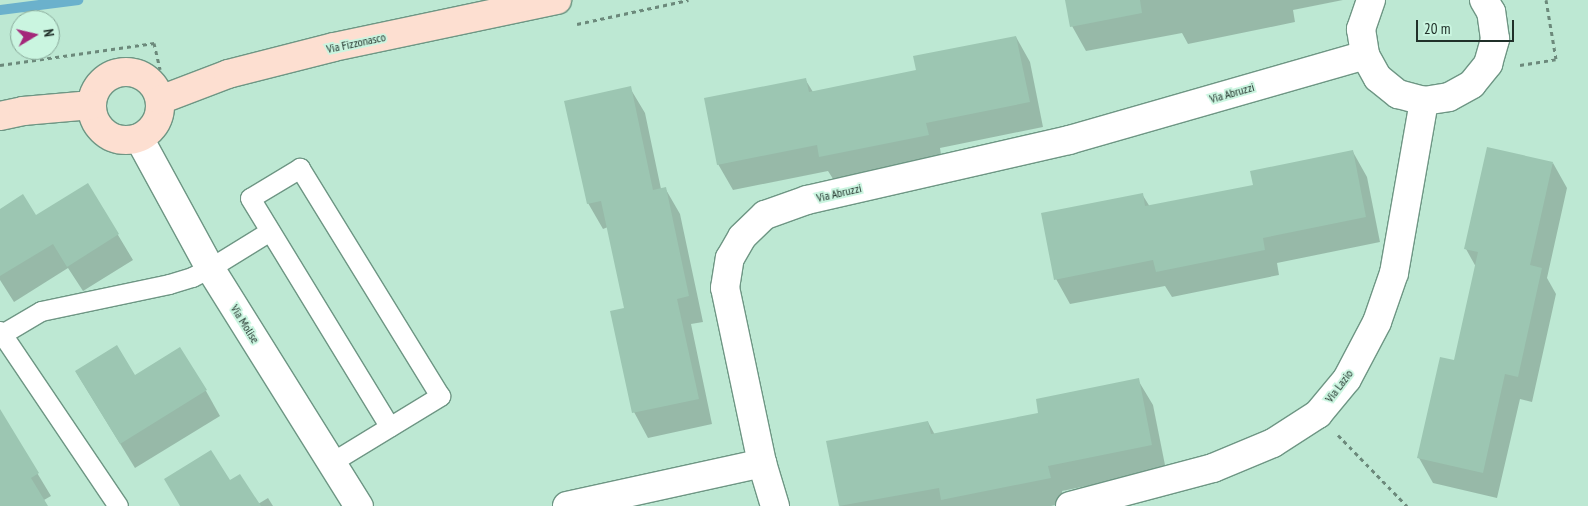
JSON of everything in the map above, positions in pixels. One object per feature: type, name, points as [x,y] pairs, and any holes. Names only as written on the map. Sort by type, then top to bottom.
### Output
[{"type":"main road","name":"Via Fizzonasco","points":[[160,100],[228,74],[334,47],[557,0]]},
{"type":"main road","points":[[123,72],[139,74],[149,80],[160,100],[160,112],[156,123],[149,132],[139,138],[128,140],[116,139],[106,134],[98,126],[92,105],[99,85],[107,78],[123,72]]},
{"type":"main road","points":[[0,116],[23,111],[92,105]]},
{"type":"street","points":[[1371,0],[1361,29],[1365,55],[1378,78],[1398,94],[1424,100],[1450,97],[1472,84],[1488,64],[1495,38],[1492,12],[1484,0]]},
{"type":"street","name":"Via Abruzzi","points":[[762,464],[725,288],[730,258],[742,237],[765,215],[807,200],[1069,140],[1365,55]]},
{"type":"street","name":"Via Lazio","points":[[1070,506],[1213,468],[1273,443],[1318,414],[1347,379],[1377,322],[1394,273],[1424,100]]},
{"type":"street","name":"Via Molise","points":[[139,138],[210,268],[360,506]]},
{"type":"street","points":[[567,506],[762,464],[776,506]]},
{"type":"lane","points":[[332,462],[390,427],[440,396],[300,168],[250,198],[390,427]]},
{"type":"lane","points":[[118,506],[1,333],[41,312],[169,284],[210,268],[270,231]]},
{"type":"path","points":[[1488,64],[1499,69],[1556,60],[1546,0]]},
{"type":"path","points":[[0,65],[154,43]]},
{"type":"path","points":[[1318,414],[1407,506]]},
{"type":"building","points":[[1065,0],[1140,0],[1142,13],[1070,27]]},
{"type":"building","points":[[1016,36],[1030,102],[926,123],[929,135],[819,157],[817,145],[717,165],[704,98],[806,78],[809,92],[916,70],[913,56]]},
{"type":"building","points":[[631,86],[653,190],[666,187],[689,296],[677,299],[699,399],[632,413],[610,311],[624,308],[601,201],[587,204],[564,101]]},
{"type":"building","points":[[1487,147],[1553,162],[1530,265],[1542,268],[1518,377],[1505,374],[1483,473],[1417,458],[1440,357],[1454,360],[1478,252],[1464,249]]},
{"type":"building","points":[[1353,150],[1366,217],[1263,238],[1265,250],[1156,272],[1153,260],[1054,280],[1041,213],[1143,193],[1145,206],[1253,185],[1250,171]]},
{"type":"building","points":[[88,183],[119,234],[67,267],[53,244],[0,276],[0,209],[23,194],[36,215]]},
{"type":"building","points":[[117,345],[135,375],[180,347],[207,390],[120,444],[75,371]]},
{"type":"building","points":[[1139,378],[1152,445],[1048,466],[1051,478],[941,500],[939,488],[839,506],[826,441],[928,421],[931,434],[1038,413],[1036,399]]},
{"type":"building","points":[[0,409],[39,473],[31,478],[48,506],[0,506]]},
{"type":"building","points":[[211,450],[230,480],[240,474],[261,506],[180,506],[164,479]]},
{"type":"waterway","points":[[0,10],[78,0]]}]
